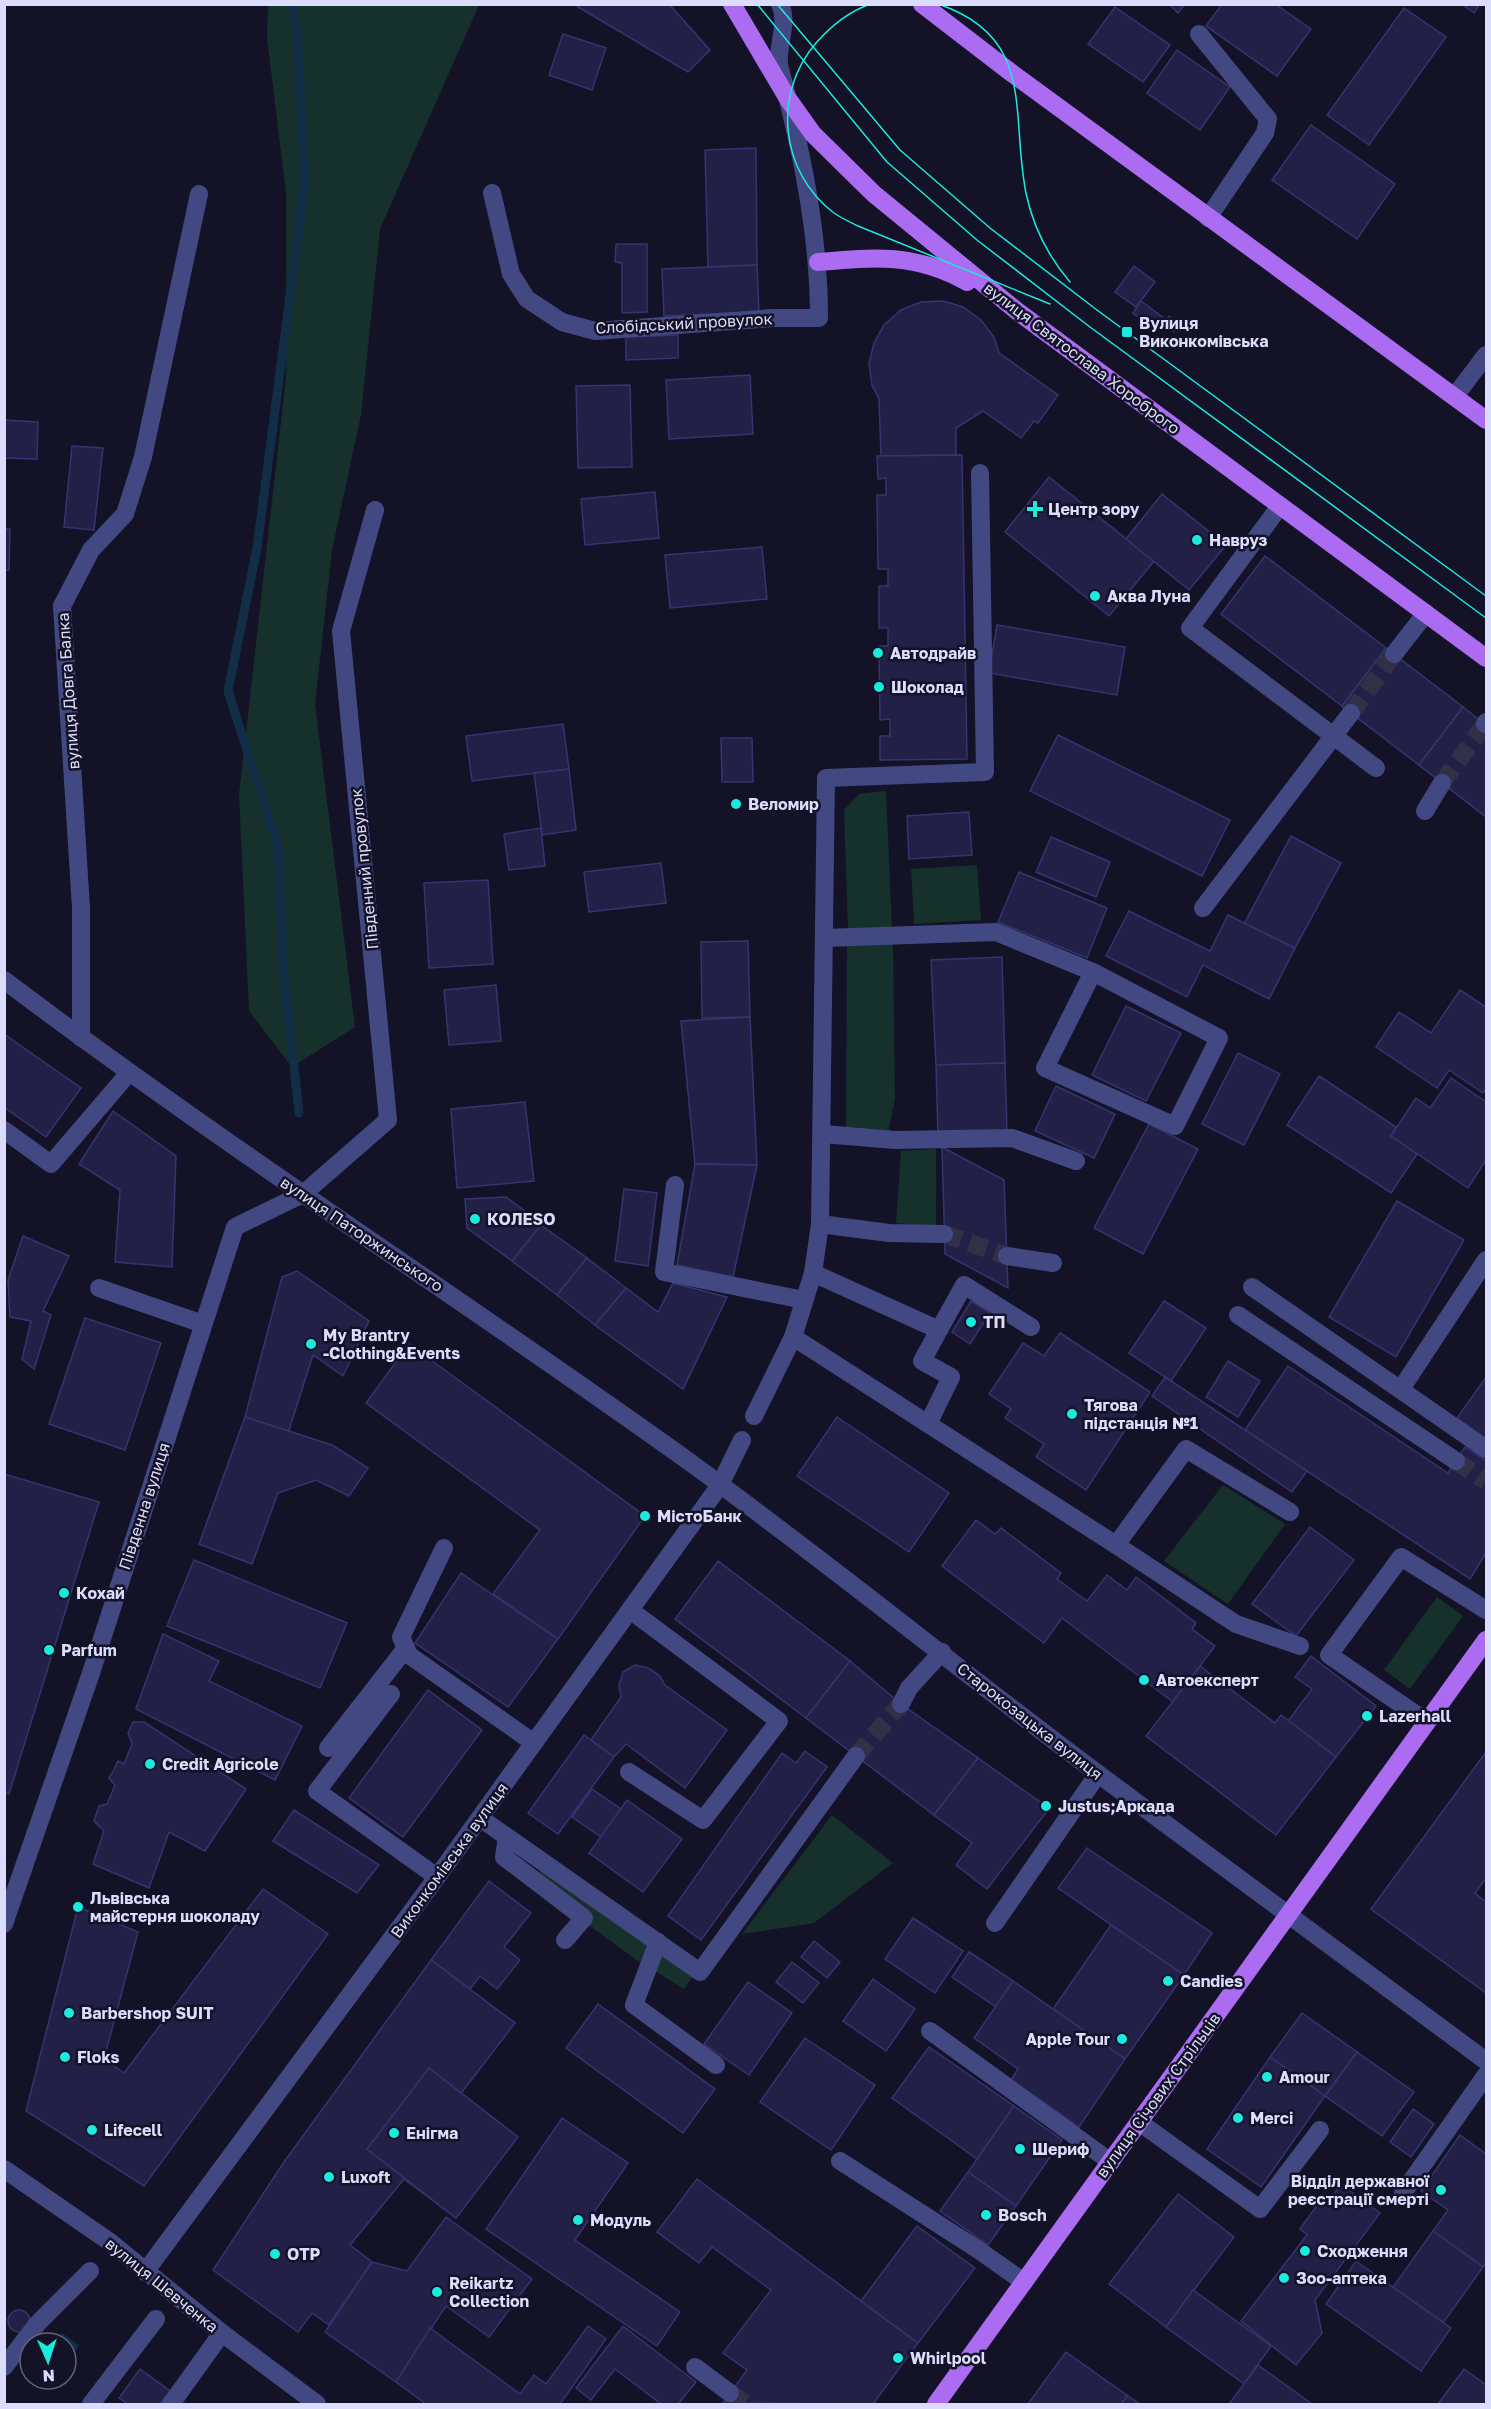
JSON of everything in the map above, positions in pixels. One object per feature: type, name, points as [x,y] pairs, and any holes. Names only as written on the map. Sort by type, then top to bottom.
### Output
[{"type":"main road","name":"вулиця Святослава Хороброго","points":[[732,4],[788,99],[813,134],[874,194],[1017,311],[1486,658]]},
{"type":"main road","points":[[922,4],[1208,218],[1486,420]]},
{"type":"main road","points":[[818,262],[878,256],[942,267],[1017,311]]},
{"type":"main road","name":"вулиця Січових Стрільців","points":[[936,2404],[1486,1640]]},
{"type":"street","points":[[787,8],[778,50],[806,183],[818,262]]},
{"type":"street","points":[[1199,34],[1268,119],[1265,133],[1208,218]]},
{"type":"street","name":"Слобідський провулок","points":[[492,193],[511,274],[527,299],[562,322],[595,331],[773,318],[819,318],[818,262]]},
{"type":"street","name":"вулиця Довга Балка","points":[[81,1038],[81,908],[62,606],[91,550],[125,514],[143,458],[199,194]]},
{"type":"street","points":[[1455,396],[1486,355]]},
{"type":"street","points":[[754,1416],[793,1337],[813,1273],[820,1224],[826,778],[985,772],[980,473]]},
{"type":"street","points":[[1280,506],[1190,628],[1376,768]]},
{"type":"street","name":"Південний провулок","points":[[303,1194],[388,1120],[341,631],[375,510]]},
{"type":"street","points":[[1394,654],[1426,613]]},
{"type":"street","points":[[1203,908],[1351,713]]},
{"type":"street","points":[[1425,810],[1443,783]]},
{"type":"street","points":[[825,938],[996,932],[1093,972],[1218,1038],[1174,1126],[1045,1068],[1093,972]]},
{"type":"street","name":"вулиця Паторжинського","points":[[4,980],[128,1074],[421,1273],[720,1485]]},
{"type":"street","points":[[4,1130],[51,1164],[128,1074]]},
{"type":"street","points":[[823,1134],[895,1140],[1012,1138],[1076,1161]]},
{"type":"street","points":[[675,1185],[664,1272],[804,1300]]},
{"type":"street","name":"Південна вулиця","points":[[4,1924],[90,1676],[149,1487],[235,1227],[303,1194]]},
{"type":"street","points":[[820,1224],[888,1233],[944,1234]]},
{"type":"street","points":[[1007,1256],[1053,1263]]},
{"type":"street","points":[[1401,1389],[1486,1260]]},
{"type":"street","points":[[813,1273],[939,1330]]},
{"type":"street","points":[[928,1424],[951,1377],[922,1361],[964,1285],[1031,1327]]},
{"type":"street","points":[[1252,1287],[1486,1449]]},
{"type":"street","points":[[99,1288],[204,1324]]},
{"type":"street","points":[[1238,1315],[1456,1461]]},
{"type":"street","points":[[793,1337],[1236,1624],[1300,1646]]},
{"type":"street","name":"Виконкомівська вулиця","points":[[145,2272],[437,1877],[720,1485],[742,1440]]},
{"type":"street","points":[[1116,1545],[1186,1449],[1290,1512]]},
{"type":"street","name":"Старокозацька вулиця","points":[[720,1485],[942,1652],[1098,1774],[1485,2060]]},
{"type":"street","points":[[444,1548],[402,1637],[409,1655],[534,1743]]},
{"type":"street","points":[[1427,1722],[1329,1655],[1401,1557],[1486,1610]]},
{"type":"street","points":[[629,1772],[703,1820],[779,1721],[630,1610]]},
{"type":"street","points":[[328,1748],[406,1648]]},
{"type":"street","points":[[901,1704],[909,1688],[942,1652]]},
{"type":"street","points":[[391,1694],[317,1791],[437,1877]]},
{"type":"street","points":[[480,1818],[700,1972],[856,1756]]},
{"type":"street","points":[[995,1923],[1098,1774]]},
{"type":"street","points":[[507,1837],[504,1857],[584,1918],[565,1940]]},
{"type":"street","points":[[658,1942],[634,2005],[716,2065]]},
{"type":"street","points":[[930,2031],[1111,2162]]},
{"type":"street","points":[[1403,2193],[1485,2060]]},
{"type":"street","points":[[1140,2122],[1260,2209],[1320,2130]]},
{"type":"street","points":[[840,2161],[1024,2282]]},
{"type":"street","name":"вулиця Шевченка","points":[[4,2169],[110,2242],[222,2334],[316,2404]]},
{"type":"street","points":[[4,2367],[38,2323],[90,2271]]},
{"type":"street","points":[[91,2404],[156,2319]]},
{"type":"street","points":[[171,2404],[222,2334]]},
{"type":"street","points":[[695,2367],[730,2393]]},
{"type":"green space","points":[[268,5],[479,5],[380,229],[361,415],[332,550],[315,704],[355,1027],[292,1067],[249,1011],[239,794],[286,377],[286,193],[267,38]]},
{"type":"green space","points":[[886,791],[892,929],[848,930],[844,810],[859,794]]},
{"type":"green space","points":[[977,865],[981,920],[914,924],[911,869]]},
{"type":"green space","points":[[847,943],[893,943],[895,1099],[888,1134],[846,1128]]},
{"type":"green space","points":[[936,1149],[936,1227],[896,1223],[901,1151]]},
{"type":"green space","points":[[1223,1485],[1285,1524],[1228,1604],[1164,1561]]},
{"type":"green space","points":[[1437,1597],[1463,1616],[1410,1689],[1384,1670]]},
{"type":"green space","points":[[832,1815],[893,1863],[814,1923],[742,1934]]},
{"type":"green space","points":[[536,1859],[654,1943],[645,1966],[586,1923],[541,1880]]},
{"type":"green space","points":[[662,1948],[695,1973],[684,1989],[653,1970]]},
{"type":"building","points":[[573,4],[669,4],[710,50],[688,72]]},
{"type":"building","points":[[1169,4],[1185,4],[1178,13]]},
{"type":"building","points":[[1222,4],[1275,4],[1311,29],[1277,76],[1206,26]]},
{"type":"building","points":[[1462,4],[1480,4],[1474,13]]},
{"type":"building","points":[[1115,7],[1170,45],[1143,82],[1088,44]]},
{"type":"building","points":[[1404,8],[1446,37],[1369,145],[1327,115]]},
{"type":"building","points":[[563,34],[606,48],[592,90],[549,75]]},
{"type":"building","points":[[1177,50],[1230,87],[1200,130],[1147,93]]},
{"type":"building","points":[[1311,125],[1395,184],[1357,239],[1272,180]]},
{"type":"building","points":[[756,148],[757,265],[708,267],[705,150]]},
{"type":"building","points":[[616,244],[647,244],[647,312],[622,313],[622,263],[615,262]]},
{"type":"building","points":[[757,265],[759,312],[664,316],[662,269]]},
{"type":"building","points":[[1134,266],[1155,282],[1136,307],[1115,292]]},
{"type":"building","points":[[943,301],[963,307],[981,320],[994,337],[999,353],[1058,395],[1038,423],[1034,421],[1021,438],[983,411],[956,428],[956,455],[881,456],[879,399],[872,385],[869,364],[874,343],[884,325],[901,310],[921,302]]},
{"type":"building","points":[[1141,301],[1165,319],[1156,331],[1133,313]]},
{"type":"building","points":[[1169,316],[1179,324],[1174,332],[1163,324]]},
{"type":"building","points":[[678,335],[678,358],[626,360],[626,337]]},
{"type":"building","points":[[750,375],[753,434],[669,439],[666,380]]},
{"type":"building","points":[[630,385],[632,467],[578,468],[576,386]]},
{"type":"building","points":[[4,420],[38,422],[37,459],[4,458]]},
{"type":"building","points":[[72,446],[103,448],[94,530],[64,527]]},
{"type":"building","points":[[962,455],[967,759],[880,760],[880,736],[890,736],[890,719],[880,720],[879,646],[888,646],[888,628],[879,628],[879,586],[888,586],[888,569],[878,569],[877,495],[886,495],[886,478],[878,479],[877,456]]},
{"type":"building","points":[[1049,477],[1154,561],[1109,616],[1005,532]]},
{"type":"building","points":[[655,492],[659,538],[585,545],[581,499]]},
{"type":"building","points":[[1162,494],[1226,545],[1189,590],[1126,539]]},
{"type":"building","points":[[4,529],[10,529],[9,570],[4,570]]},
{"type":"building","points":[[762,547],[767,599],[670,608],[665,555]]},
{"type":"building","points":[[1265,556],[1386,648],[1342,706],[1221,614]]},
{"type":"building","points":[[997,625],[1125,647],[1117,695],[989,673]]},
{"type":"building","points":[[1386,648],[1463,707],[1419,765],[1342,706]]},
{"type":"building","points":[[1463,707],[1486,725],[1486,817],[1419,765]]},
{"type":"building","points":[[563,724],[569,769],[472,781],[466,736]]},
{"type":"building","points":[[1058,735],[1230,820],[1202,876],[1030,791]]},
{"type":"building","points":[[721,738],[752,738],[753,782],[722,782]]},
{"type":"building","points":[[569,769],[576,830],[542,835],[534,773]]},
{"type":"building","points":[[969,812],[972,855],[909,859],[907,816]]},
{"type":"building","points":[[541,828],[545,866],[509,870],[504,834]]},
{"type":"building","points":[[1291,836],[1341,863],[1295,948],[1244,924]]},
{"type":"building","points":[[1051,837],[1110,862],[1096,897],[1036,872]]},
{"type":"building","points":[[661,863],[666,903],[589,912],[584,872]]},
{"type":"building","points":[[1019,872],[1107,908],[1087,958],[998,922]]},
{"type":"building","points":[[488,880],[493,964],[429,968],[424,883]]},
{"type":"building","points":[[1129,911],[1210,951],[1228,915],[1295,948],[1269,999],[1203,965],[1187,997],[1106,956]]},
{"type":"building","points":[[748,941],[750,1017],[702,1018],[701,942]]},
{"type":"building","points":[[1002,957],[1005,1063],[936,1065],[931,960]]},
{"type":"building","points":[[496,985],[501,1041],[449,1045],[444,990]]},
{"type":"building","points":[[1460,990],[1486,1007],[1486,1089],[1483,1093],[1449,1070],[1437,1088],[1376,1047],[1399,1012],[1431,1033]]},
{"type":"building","points":[[1126,1006],[1181,1033],[1146,1101],[1092,1075]]},
{"type":"building","points":[[750,1017],[757,1165],[695,1164],[681,1021]]},
{"type":"building","points":[[4,1034],[81,1088],[46,1137],[4,1107]]},
{"type":"building","points":[[1238,1053],[1280,1074],[1244,1145],[1202,1124]]},
{"type":"building","points":[[1005,1063],[1007,1133],[938,1135],[936,1065]]},
{"type":"building","points":[[1319,1076],[1396,1127],[1391,1136],[1417,1154],[1391,1193],[1287,1125]]},
{"type":"building","points":[[1451,1078],[1486,1102],[1486,1160],[1468,1188],[1391,1136],[1416,1098],[1430,1108]]},
{"type":"building","points":[[1056,1086],[1115,1114],[1094,1158],[1035,1131]]},
{"type":"building","points":[[525,1102],[534,1181],[457,1188],[451,1109]]},
{"type":"building","points":[[113,1111],[176,1156],[172,1267],[115,1262],[120,1190],[79,1164]]},
{"type":"building","points":[[1149,1124],[1198,1149],[1143,1254],[1094,1228]]},
{"type":"building","points":[[942,1147],[1004,1180],[1008,1288],[945,1254]]},
{"type":"building","points":[[695,1164],[757,1165],[733,1277],[677,1265]]},
{"type":"building","points":[[624,1189],[657,1193],[648,1266],[615,1261]]},
{"type":"building","points":[[506,1197],[542,1224],[512,1261],[467,1228],[465,1199]]},
{"type":"building","points":[[1397,1201],[1464,1240],[1396,1357],[1329,1317]]},
{"type":"building","points":[[541,1225],[587,1258],[557,1295],[512,1261]]},
{"type":"building","points":[[23,1236],[69,1256],[43,1311],[51,1315],[34,1369],[22,1359],[31,1321],[10,1317],[8,1280]]},
{"type":"building","points":[[587,1258],[626,1288],[595,1325],[557,1295]]},
{"type":"building","name":"My Brantry -Clothing&Events","points":[[297,1271],[369,1321],[343,1376],[313,1355],[288,1433],[245,1417],[282,1277]]},
{"type":"building","points":[[673,1283],[727,1297],[683,1389],[595,1325],[626,1288],[658,1312]]},
{"type":"building","name":"ТП","points":[[971,1301],[990,1313],[970,1344],[952,1332]]},
{"type":"building","points":[[1164,1301],[1206,1328],[1171,1381],[1129,1353]]},
{"type":"building","points":[[85,1318],[161,1343],[125,1450],[49,1424]]},
{"type":"building","name":"Тягова підстанція №1","points":[[1060,1333],[1150,1392],[1086,1490],[1036,1457],[1044,1444],[1005,1418],[1011,1409],[989,1394],[1023,1343],[1044,1356]]},
{"type":"building","points":[[409,1344],[645,1516],[558,1639],[493,1594],[540,1530],[366,1403]]},
{"type":"building","points":[[1228,1361],[1260,1381],[1238,1417],[1206,1397]]},
{"type":"building","points":[[1288,1366],[1448,1473],[1465,1447],[1486,1461],[1486,1553],[1470,1579],[1245,1430]]},
{"type":"building","points":[[1165,1377],[1307,1471],[1292,1492],[1152,1396]]},
{"type":"building","points":[[1486,1377],[1486,1439],[1457,1418]]},
{"type":"building","points":[[245,1417],[332,1445],[368,1468],[349,1496],[316,1480],[278,1493],[252,1564],[199,1544]]},
{"type":"building","points":[[837,1417],[949,1493],[909,1552],[797,1476]]},
{"type":"building","points":[[4,1474],[99,1502],[9,1794],[4,1793]]},
{"type":"building","points":[[976,1520],[995,1534],[1001,1528],[1061,1573],[1057,1579],[1087,1601],[1107,1575],[1127,1590],[1136,1577],[1196,1623],[1192,1629],[1215,1646],[1173,1702],[1062,1618],[1044,1643],[942,1566]]},
{"type":"building","points":[[1310,1527],[1354,1560],[1296,1636],[1252,1604]]},
{"type":"building","points":[[194,1560],[347,1623],[320,1688],[167,1626]]},
{"type":"building","points":[[718,1561],[850,1661],[806,1718],[675,1619]]},
{"type":"building","points":[[461,1573],[558,1639],[508,1707],[415,1643]]},
{"type":"building","points":[[163,1634],[219,1661],[209,1681],[302,1726],[275,1780],[136,1709]]},
{"type":"building","points":[[1311,1656],[1376,1706],[1336,1757],[1288,1721],[1312,1689],[1295,1677]]},
{"type":"building","points":[[850,1661],[901,1704],[978,1758],[934,1815],[806,1718]]},
{"type":"building","points":[[635,1665],[648,1668],[659,1675],[665,1685],[727,1730],[685,1788],[626,1744],[614,1757],[591,1740],[621,1697],[619,1685],[623,1672]]},
{"type":"building","points":[[1200,1666],[1275,1723],[1281,1715],[1336,1757],[1276,1835],[1146,1736]]},
{"type":"building","points":[[428,1690],[482,1730],[403,1837],[349,1798]]},
{"type":"building","points":[[133,1722],[144,1722],[246,1789],[205,1851],[169,1832],[149,1888],[93,1864],[104,1831],[94,1821],[99,1806],[107,1804],[115,1785],[109,1778],[118,1761],[124,1764],[132,1744],[128,1733]]},
{"type":"building","points":[[584,1735],[614,1757],[558,1834],[528,1813]]},
{"type":"building","points":[[805,1751],[827,1767],[701,1940],[668,1916],[782,1753],[796,1763]]},
{"type":"building","points":[[1486,1752],[1486,1878],[1475,1893],[1486,1902],[1486,1993],[1371,1909]]},
{"type":"building","points":[[978,1758],[1046,1806],[1048,1810],[987,1889],[956,1865],[972,1843],[934,1815]]},
{"type":"building","points":[[592,1789],[621,1809],[601,1837],[572,1817]]},
{"type":"building","points":[[627,1800],[682,1839],[643,1892],[589,1853]]},
{"type":"building","points":[[294,1810],[379,1865],[357,1893],[273,1841]]},
{"type":"building","points":[[1087,1848],[1212,1933],[1184,1975],[1058,1888]]},
{"type":"building","points":[[489,1881],[531,1913],[504,1947],[520,1960],[497,1989],[480,1976],[470,1989],[431,1960]]},
{"type":"building","points":[[263,1889],[328,1934],[144,2186],[26,2111],[78,1907],[138,1932],[104,2059],[124,2073]]},
{"type":"building","points":[[913,1918],[963,1951],[935,1993],[885,1959]]},
{"type":"building","points":[[1111,1925],[1184,1975],[1125,2059],[1053,2009]]},
{"type":"building","points":[[814,1941],[840,1962],[827,1978],[801,1957]]},
{"type":"building","points":[[969,1952],[1013,1981],[996,2007],[952,1977]]},
{"type":"building","name":"Енігма","points":[[431,1960],[515,2023],[449,2109],[506,2149],[456,2218],[404,2179],[350,2245],[372,2262],[329,2325],[312,2313],[298,2332],[213,2270],[284,2162]]},
{"type":"building","points":[[792,1962],[819,1983],[803,2003],[776,1982]]},
{"type":"building","points":[[873,1979],[915,2009],[886,2051],[843,2021]]},
{"type":"building","points":[[1013,1981],[1125,2059],[1079,2127],[1011,2080],[1018,2069],[974,2038]]},
{"type":"building","points":[[748,1982],[792,2013],[749,2075],[704,2044]]},
{"type":"building","points":[[598,2004],[715,2089],[683,2133],[566,2048]]},
{"type":"building","points":[[1302,2013],[1357,2052],[1325,2096],[1270,2057]]},
{"type":"building","points":[[805,2038],[875,2085],[831,2150],[760,2102]]},
{"type":"building","points":[[929,2047],[1014,2106],[977,2159],[892,2098]]},
{"type":"building","points":[[1357,2052],[1414,2092],[1382,2136],[1325,2096]]},
{"type":"building","points":[[1270,2057],[1325,2096],[1261,2187],[1207,2149]]},
{"type":"building","points":[[429,2068],[518,2137],[456,2218],[367,2149]]},
{"type":"building","name":"Шериф","points":[[1014,2106],[1062,2140],[1016,2206],[968,2172]]},
{"type":"building","points":[[1413,2109],[1434,2124],[1411,2157],[1390,2142]]},
{"type":"building","points":[[562,2118],[628,2163],[575,2240],[680,2312],[657,2346],[486,2229]]},
{"type":"building","points":[[1460,2135],[1486,2154],[1486,2262],[1483,2267],[1433,2231],[1448,2210],[1421,2191]]},
{"type":"building","points":[[968,2172],[1016,2206],[988,2245],[940,2211]]},
{"type":"building","points":[[697,2179],[918,2343],[873,2404],[723,2403],[747,2370],[723,2353],[771,2290],[712,2247],[699,2263],[657,2232]]},
{"type":"building","points":[[1341,2184],[1380,2213],[1315,2300],[1322,2333],[1296,2365],[1241,2321],[1307,2235],[1300,2229],[1320,2201],[1326,2205]]},
{"type":"building","points":[[1178,2194],[1234,2237],[1166,2327],[1109,2284]]},
{"type":"building","name":"Reikartz Collection","points":[[446,2217],[532,2279],[489,2337],[446,2306],[396,2382],[325,2332],[372,2262],[407,2271]]},
{"type":"building","points":[[917,2226],[975,2268],[918,2343],[861,2301]]},
{"type":"building","points":[[1433,2231],[1483,2267],[1443,2323],[1393,2287]]},
{"type":"building","points":[[1356,2261],[1451,2328],[1421,2371],[1326,2304]]},
{"type":"building","points":[[1193,2290],[1271,2346],[1244,2384],[1166,2327]]},
{"type":"building","points":[[19,2310],[27,2313],[29,2317],[27,2329],[18,2332],[11,2329],[8,2321],[11,2313]]},
{"type":"building","points":[[588,2326],[606,2339],[560,2404],[426,2404],[396,2382],[430,2328],[520,2394],[534,2375],[546,2384]]},
{"type":"building","points":[[623,2326],[696,2382],[678,2404],[661,2404],[615,2369],[591,2400],[576,2388]]},
{"type":"building","points":[[1066,2352],[1128,2396],[1121,2404],[1028,2404]]},
{"type":"building","points":[[1258,2365],[1312,2404],[1229,2404]]},
{"type":"building","points":[[140,2369],[170,2391],[160,2404],[128,2404],[119,2398]]},
{"type":"building","points":[[1464,2369],[1486,2385],[1486,2404],[1438,2404]]},
{"type":"building","points":[[1128,2396],[1140,2404],[1121,2404]]},
{"type":"waterway","points":[[292,4],[297,30],[305,181],[257,548],[228,691],[278,846],[284,975],[299,1113]]},
{"type":"tunnel","points":[[1351,713],[1394,654]]},
{"type":"tunnel","points":[[1442,783],[1485,724]]},
{"type":"tunnel","points":[[944,1234],[1007,1256]]},
{"type":"tunnel","points":[[1456,1461],[1486,1481]]},
{"type":"tunnel","points":[[856,1756],[901,1704]]},
{"type":"tunnel","points":[[730,2393],[746,2404]]},
{"type":"tram line","points":[[757,4],[887,162],[977,240],[1090,327],[1486,618]]},
{"type":"tram line","points":[[777,4],[900,150],[990,228],[1097,310],[1486,596]]},
{"type":"tram line","points":[[871,4],[848,15],[816,43],[802,63],[793,85],[788,108],[788,132],[793,155],[802,176],[816,196],[834,213],[846,220],[1050,304]]},
{"type":"tram line","points":[[938,4],[970,18],[991,36],[1005,57],[1013,81],[1029,205],[1042,240],[1070,282]]},
{"type":"place","name":"Вулиця Виконкомівська","points":[[1127,332]]},
{"type":"place","name":"Центр зору","points":[[1035,509]]},
{"type":"place","name":"Навруз","points":[[1197,540]]},
{"type":"place","name":"Аква Луна","points":[[1095,596]]},
{"type":"place","name":"Автодрайв","points":[[878,653]]},
{"type":"place","name":"Шоколад","points":[[879,687]]},
{"type":"place","name":"Веломир","points":[[736,804]]},
{"type":"place","name":"КОЛЕSO","points":[[475,1219]]},
{"type":"place","name":"ТП","points":[[971,1322]]},
{"type":"place","name":"My Brantry -Clothing&Events","points":[[311,1344]]},
{"type":"place","name":"Тягова підстанція №1","points":[[1072,1414]]},
{"type":"place","name":"МістоБанк","points":[[645,1516]]},
{"type":"place","name":"Кохай","points":[[64,1593]]},
{"type":"place","name":"Parfum","points":[[49,1650]]},
{"type":"place","name":"Автоексперт","points":[[1144,1680]]},
{"type":"place","name":"Lazerhall","points":[[1367,1716]]},
{"type":"place","name":"Credit Agricole","points":[[150,1764]]},
{"type":"place","name":"Justus;Аркада","points":[[1046,1806]]},
{"type":"place","name":"Львівська майстерня шоколаду","points":[[78,1907]]},
{"type":"place","name":"Candies","points":[[1168,1981]]},
{"type":"place","name":"Barbershop SUIT","points":[[69,2013]]},
{"type":"place","name":"Apple Tour","points":[[1122,2039]]},
{"type":"place","name":"Floks","points":[[65,2057]]},
{"type":"place","name":"Amour","points":[[1267,2077]]},
{"type":"place","name":"Merci","points":[[1238,2118]]},
{"type":"place","name":"Lifecell","points":[[92,2130]]},
{"type":"place","name":"Енігма","points":[[394,2133]]},
{"type":"place","name":"Шериф","points":[[1020,2149]]},
{"type":"place","name":"Luxoft","points":[[329,2177]]},
{"type":"place","name":"Відділ державної реєстрації смерті","points":[[1441,2190]]},
{"type":"place","name":"Bosch","points":[[986,2215]]},
{"type":"place","name":"Модуль","points":[[578,2220]]},
{"type":"place","name":"Сходження","points":[[1305,2251]]},
{"type":"place","name":"OTP","points":[[275,2254]]},
{"type":"place","name":"Зоо-аптека","points":[[1284,2278]]},
{"type":"place","name":"Reikartz Collection","points":[[437,2292]]},
{"type":"place","name":"Whirlpool","points":[[898,2358]]}]
